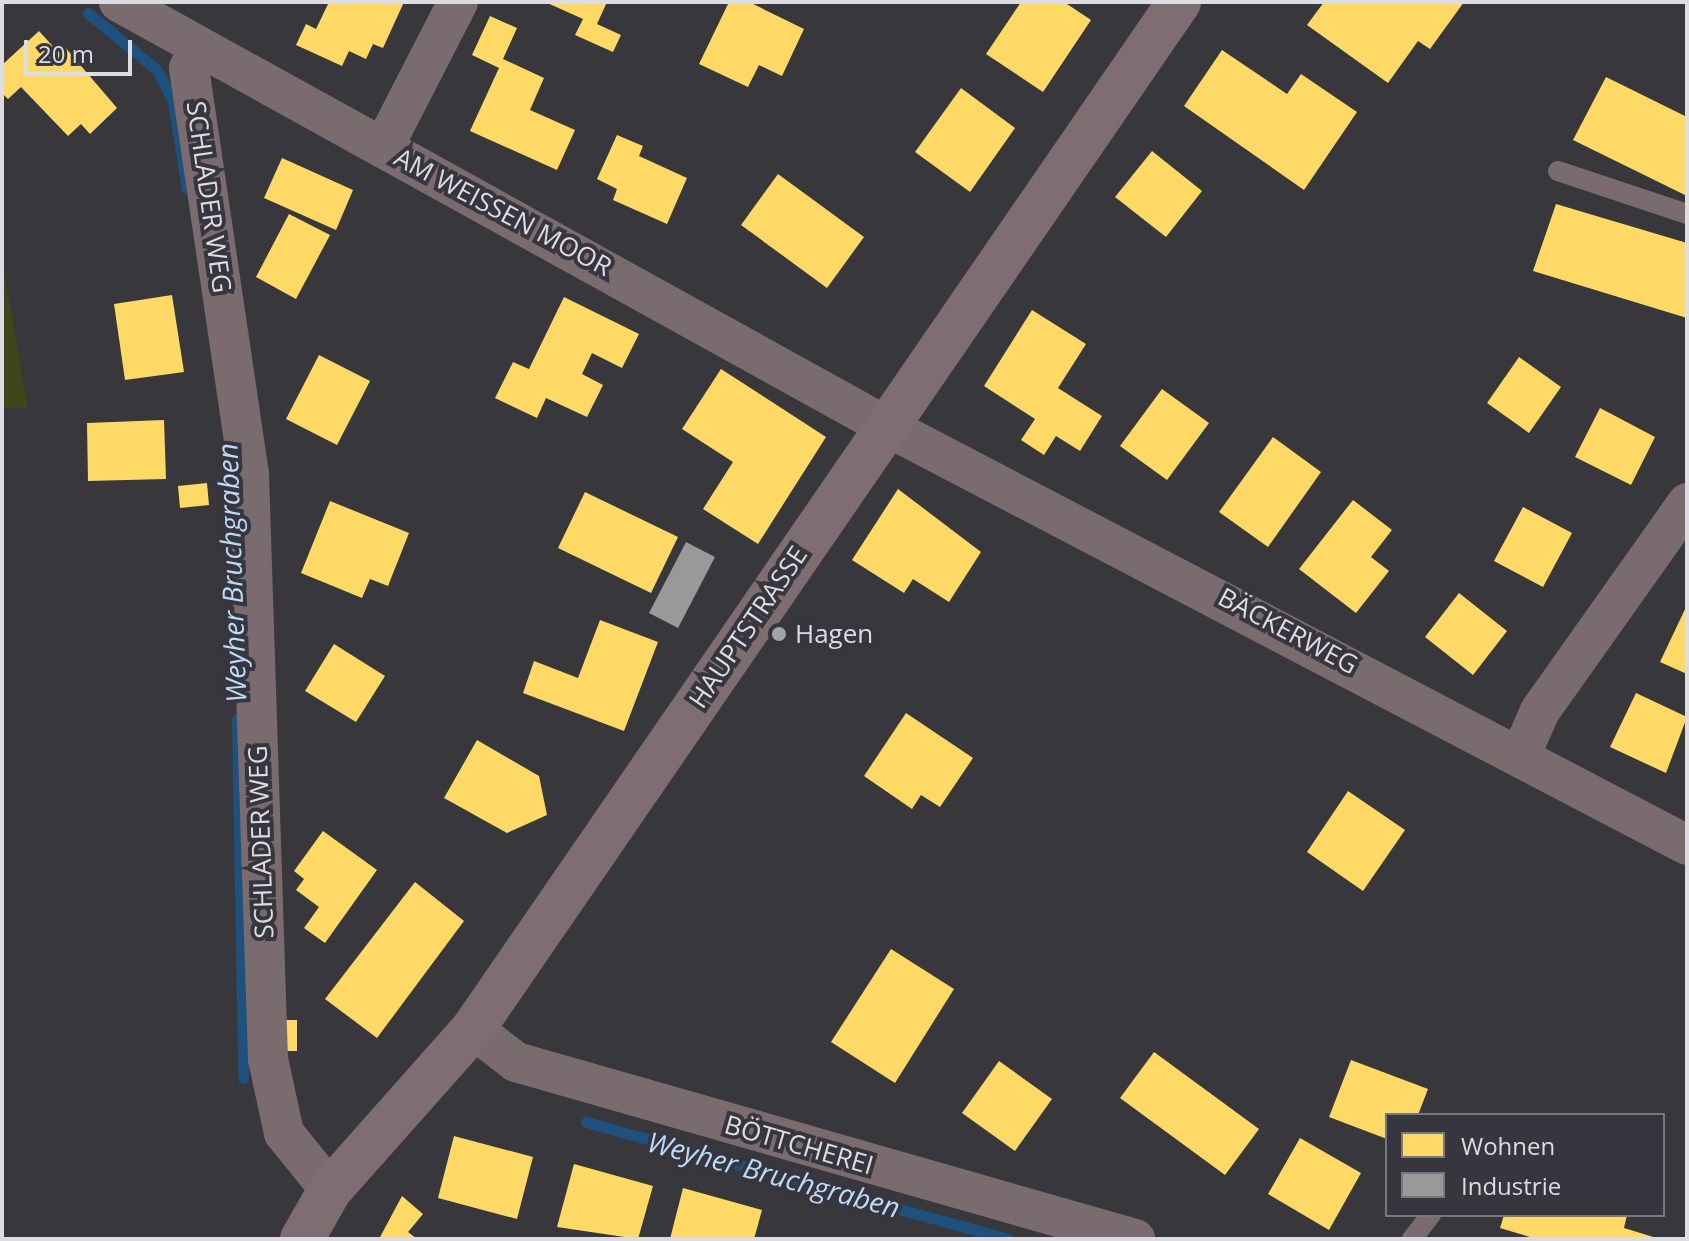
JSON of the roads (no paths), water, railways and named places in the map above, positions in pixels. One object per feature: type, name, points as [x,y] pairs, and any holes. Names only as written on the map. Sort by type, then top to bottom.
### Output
[{"type":"main road","name":"HAUPTSTRASSE","points":[[302,1239],[330,1190],[473,1029],[884,425],[1179,2]]},
{"type":"street","name":"AM WEISSEN MOOR","points":[[119,2],[198,51],[383,148],[884,425]]},
{"type":"street","points":[[383,148],[458,2]]},
{"type":"street","name":"SCHLADER WEG","points":[[198,51],[189,68],[249,474],[268,1059],[284,1133],[330,1190]]},
{"type":"street","name":"BÄCKERWEG","points":[[884,425],[1521,754],[1687,845]]},
{"type":"street","points":[[1521,754],[1540,711],[1687,503]]},
{"type":"street","name":"BÖTTCHEREI","points":[[473,1029],[516,1062],[1135,1239]]},
{"type":"lane","points":[[1558,171],[1687,214]]},
{"type":"lane","points":[[1412,1239],[1429,1217]]},
{"type":"waterway","name":"Weyher Bruchgraben","points":[[88,13],[157,70],[173,102],[187,189]]},
{"type":"waterway","name":"Weyher Bruchgraben","points":[[237,719],[243,1078]]},
{"type":"waterway","name":"Weyher Bruchgraben","points":[[586,1122],[1009,1239]]},
{"type":"place","name":"Hagen","points":[[779,634]]}]
